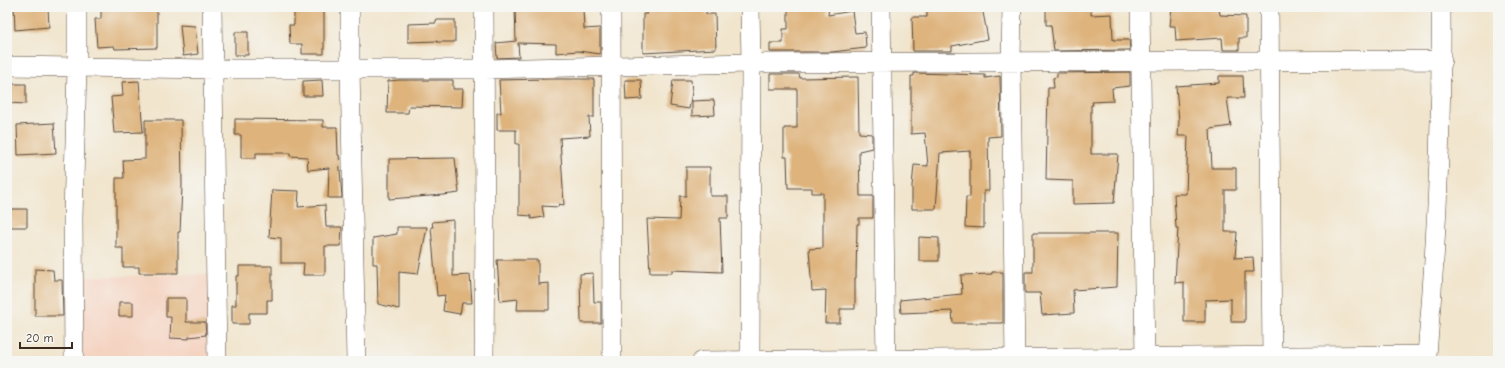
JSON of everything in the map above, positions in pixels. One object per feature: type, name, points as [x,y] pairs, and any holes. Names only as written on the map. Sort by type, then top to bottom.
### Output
[{"type":"street","points":[[74,361],[73,217],[77,67],[76,7]]},
{"type":"street","points":[[212,7],[217,361]]},
{"type":"street","points":[[350,7],[356,361]]},
{"type":"street","points":[[484,7],[484,361]]},
{"type":"street","points":[[611,7],[612,361]]},
{"type":"street","points":[[750,7],[750,361]]},
{"type":"street","points":[[881,7],[886,361]]},
{"type":"street","points":[[1012,7],[1011,61],[1015,360]]},
{"type":"street","points":[[1140,7],[1145,360]]},
{"type":"street","points":[[1269,7],[1272,359]]},
{"type":"street","points":[[702,361],[1427,358],[1436,212],[1442,60],[1441,7]]},
{"type":"street","points":[[7,66],[214,69],[485,69],[751,63],[1140,60],[1442,60]]},
{"type":"shaded area","points":[[209,274],[211,360],[80,361],[79,277]]},
{"type":"building","points":[[14,7],[48,7],[49,27],[15,30]]},
{"type":"building","points":[[101,7],[157,7],[157,48],[115,49],[114,46],[97,47],[95,19],[101,19]]},
{"type":"building","points":[[294,7],[324,7],[324,54],[302,54],[302,44],[290,44],[289,25],[294,25]]},
{"type":"building","points":[[583,7],[584,29],[600,28],[600,54],[578,51],[556,53],[556,44],[518,43],[519,57],[497,58],[496,43],[516,41],[515,8]]},
{"type":"building","points":[[646,7],[706,7],[706,14],[715,14],[716,49],[643,53],[643,14],[647,14]]},
{"type":"building","points":[[788,7],[829,7],[828,15],[852,11],[855,33],[865,32],[866,48],[832,52],[770,52],[770,43],[783,43],[783,29],[788,29]]},
{"type":"building","points":[[927,7],[982,7],[988,39],[952,46],[952,51],[913,51],[912,17],[927,17]]},
{"type":"building","points":[[1046,7],[1091,7],[1091,15],[1112,14],[1113,40],[1129,40],[1130,50],[1054,51],[1051,25],[1046,25]]},
{"type":"building","points":[[1171,7],[1219,7],[1220,15],[1246,16],[1246,38],[1239,38],[1239,50],[1223,50],[1222,38],[1176,41],[1175,26],[1169,26]]},
{"type":"building","points":[[436,20],[455,20],[455,42],[408,42],[408,24],[436,23]]},
{"type":"building","points":[[180,25],[195,26],[198,54],[183,56]]},
{"type":"building","points":[[235,32],[248,32],[248,55],[235,55]]},
{"type":"building","points":[[1130,72],[1130,86],[1112,88],[1113,101],[1092,102],[1093,105],[1091,105],[1091,154],[1118,154],[1114,203],[1073,204],[1073,181],[1046,180],[1048,88],[1054,88],[1053,78],[1057,77],[1057,73]]},
{"type":"building","points":[[914,73],[985,75],[985,78],[1000,76],[1001,136],[988,137],[989,191],[984,191],[984,228],[965,227],[966,197],[970,197],[970,151],[940,153],[936,209],[912,209],[914,165],[928,166],[925,133],[911,134],[911,76],[914,76]]},
{"type":"building","points":[[770,74],[799,74],[800,78],[858,77],[859,133],[872,134],[872,148],[859,151],[860,196],[873,196],[873,218],[859,218],[859,224],[857,224],[855,309],[840,309],[840,323],[825,323],[826,290],[812,291],[809,249],[823,248],[823,193],[812,193],[812,188],[788,188],[787,157],[784,157],[784,128],[797,128],[797,89],[770,89]]},
{"type":"building","points":[[1219,76],[1243,76],[1244,98],[1227,98],[1231,126],[1210,129],[1212,168],[1236,168],[1236,190],[1225,190],[1225,232],[1237,232],[1235,258],[1253,257],[1254,272],[1245,272],[1245,322],[1231,322],[1231,299],[1205,300],[1205,322],[1184,322],[1184,282],[1175,283],[1178,228],[1176,228],[1174,194],[1186,194],[1188,136],[1178,136],[1179,121],[1176,86],[1219,83]]},
{"type":"building","points":[[594,79],[594,117],[589,117],[590,136],[560,138],[564,205],[559,204],[558,207],[542,206],[544,217],[531,219],[531,216],[519,215],[519,144],[516,144],[516,130],[497,130],[497,113],[501,113],[499,80]]},
{"type":"building","points":[[322,80],[323,96],[303,96],[303,81]]},
{"type":"building","points":[[453,80],[453,89],[463,89],[462,107],[409,106],[408,113],[387,113],[388,81]]},
{"type":"building","points":[[625,80],[641,80],[642,99],[626,100]]},
{"type":"building","points":[[673,80],[691,80],[692,92],[689,109],[670,106]]},
{"type":"building","points":[[139,81],[143,132],[114,133],[111,97],[123,96],[122,82]]},
{"type":"building","points":[[10,84],[26,84],[26,104],[8,103]]},
{"type":"building","points":[[714,100],[715,115],[692,116],[692,101]]},
{"type":"building","points":[[235,119],[323,120],[323,127],[337,127],[342,198],[328,198],[329,168],[308,170],[307,157],[290,156],[290,153],[256,153],[256,158],[241,158],[241,135],[235,135]]},
{"type":"building","points":[[145,120],[181,120],[182,186],[180,232],[178,232],[178,273],[139,273],[139,267],[123,267],[123,248],[116,248],[116,178],[124,178],[123,160],[145,159]]},
{"type":"building","points":[[54,123],[56,153],[18,155],[17,125]]},
{"type":"building","points":[[455,158],[459,193],[389,199],[389,159]]},
{"type":"building","points":[[686,167],[710,167],[710,196],[728,196],[728,218],[720,218],[722,272],[672,270],[672,273],[650,273],[647,219],[679,220],[680,196],[686,196]]},
{"type":"building","points":[[272,190],[299,191],[298,207],[325,205],[326,227],[342,227],[341,246],[325,246],[325,275],[303,275],[304,263],[281,263],[281,238],[269,237]]},
{"type":"building","points":[[7,209],[27,209],[27,227],[7,227]]},
{"type":"building","points":[[453,220],[453,276],[470,275],[472,303],[462,303],[460,314],[443,311],[445,295],[437,296],[431,227],[433,227],[432,222]]},
{"type":"building","points":[[397,227],[427,227],[418,274],[399,272],[399,309],[378,304],[377,264],[373,264],[373,238],[397,234]]},
{"type":"building","points":[[1033,233],[1118,233],[1117,287],[1073,290],[1074,313],[1042,315],[1040,293],[1025,293],[1025,272],[1033,272]]},
{"type":"building","points":[[919,237],[939,238],[939,261],[919,261]]},
{"type":"building","points":[[497,260],[538,260],[538,284],[549,283],[549,310],[517,310],[518,299],[500,301]]},
{"type":"building","points":[[239,266],[272,266],[272,300],[267,300],[267,313],[249,313],[249,324],[232,324],[232,305],[236,305],[236,276],[239,276]]},
{"type":"building","points":[[35,269],[53,270],[54,280],[62,280],[63,316],[35,316]]},
{"type":"building","points":[[992,272],[1003,272],[1003,323],[953,323],[952,311],[901,313],[900,300],[962,294],[961,275],[992,274]]},
{"type":"building","points":[[593,273],[594,302],[601,302],[601,323],[581,323],[580,274]]},
{"type":"building","points":[[166,298],[186,298],[186,322],[205,322],[206,335],[189,337],[189,339],[170,338],[171,317],[166,317]]},
{"type":"building","points":[[119,302],[133,302],[133,316],[119,316]]}]
